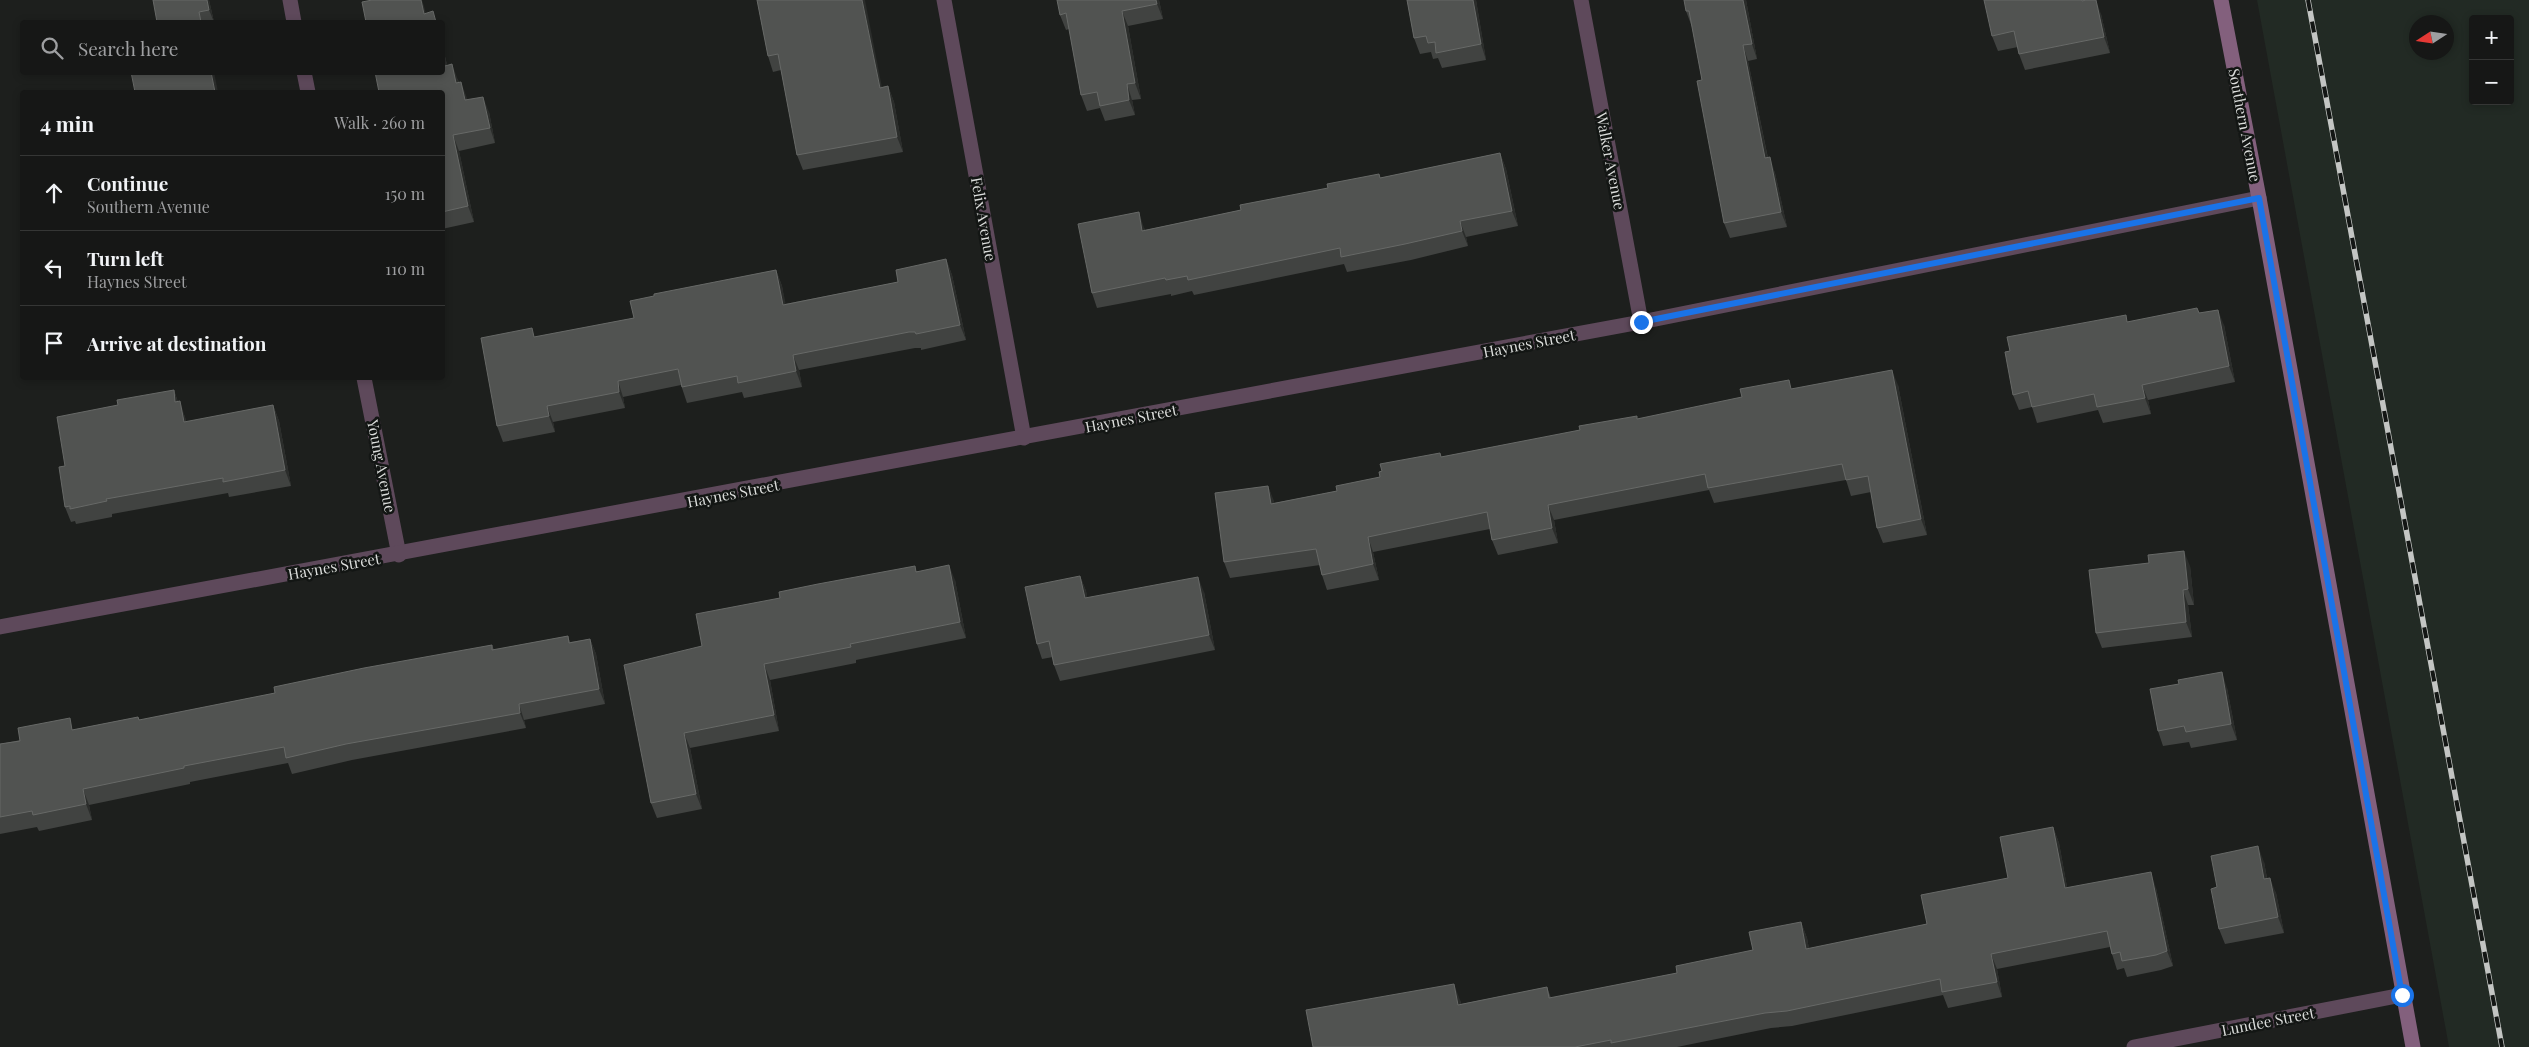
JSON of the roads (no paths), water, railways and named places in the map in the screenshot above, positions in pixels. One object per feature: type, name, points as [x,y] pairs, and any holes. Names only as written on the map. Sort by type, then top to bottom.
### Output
[{"type":"main road","name":"Southern Avenue","points":[[2221,0],[2259,198],[2402,995],[2413,1047]]},
{"type":"street","points":[[290,0],[294,20]]},
{"type":"street","name":"Felix Avenue","points":[[944,0],[1024,438]]},
{"type":"street","name":"Walker Avenue","points":[[1581,0],[1641,322]]},
{"type":"street","points":[[305,75],[308,90]]},
{"type":"street","name":"Haynes Street","points":[[0,627],[1641,322],[2259,198]]},
{"type":"street","name":"Young Avenue","points":[[364,380],[399,554]]},
{"type":"street","name":"Lundee Street","points":[[2134,1047],[2402,995]]},
{"type":"railway","points":[[2308,0],[2502,1047]]}]
